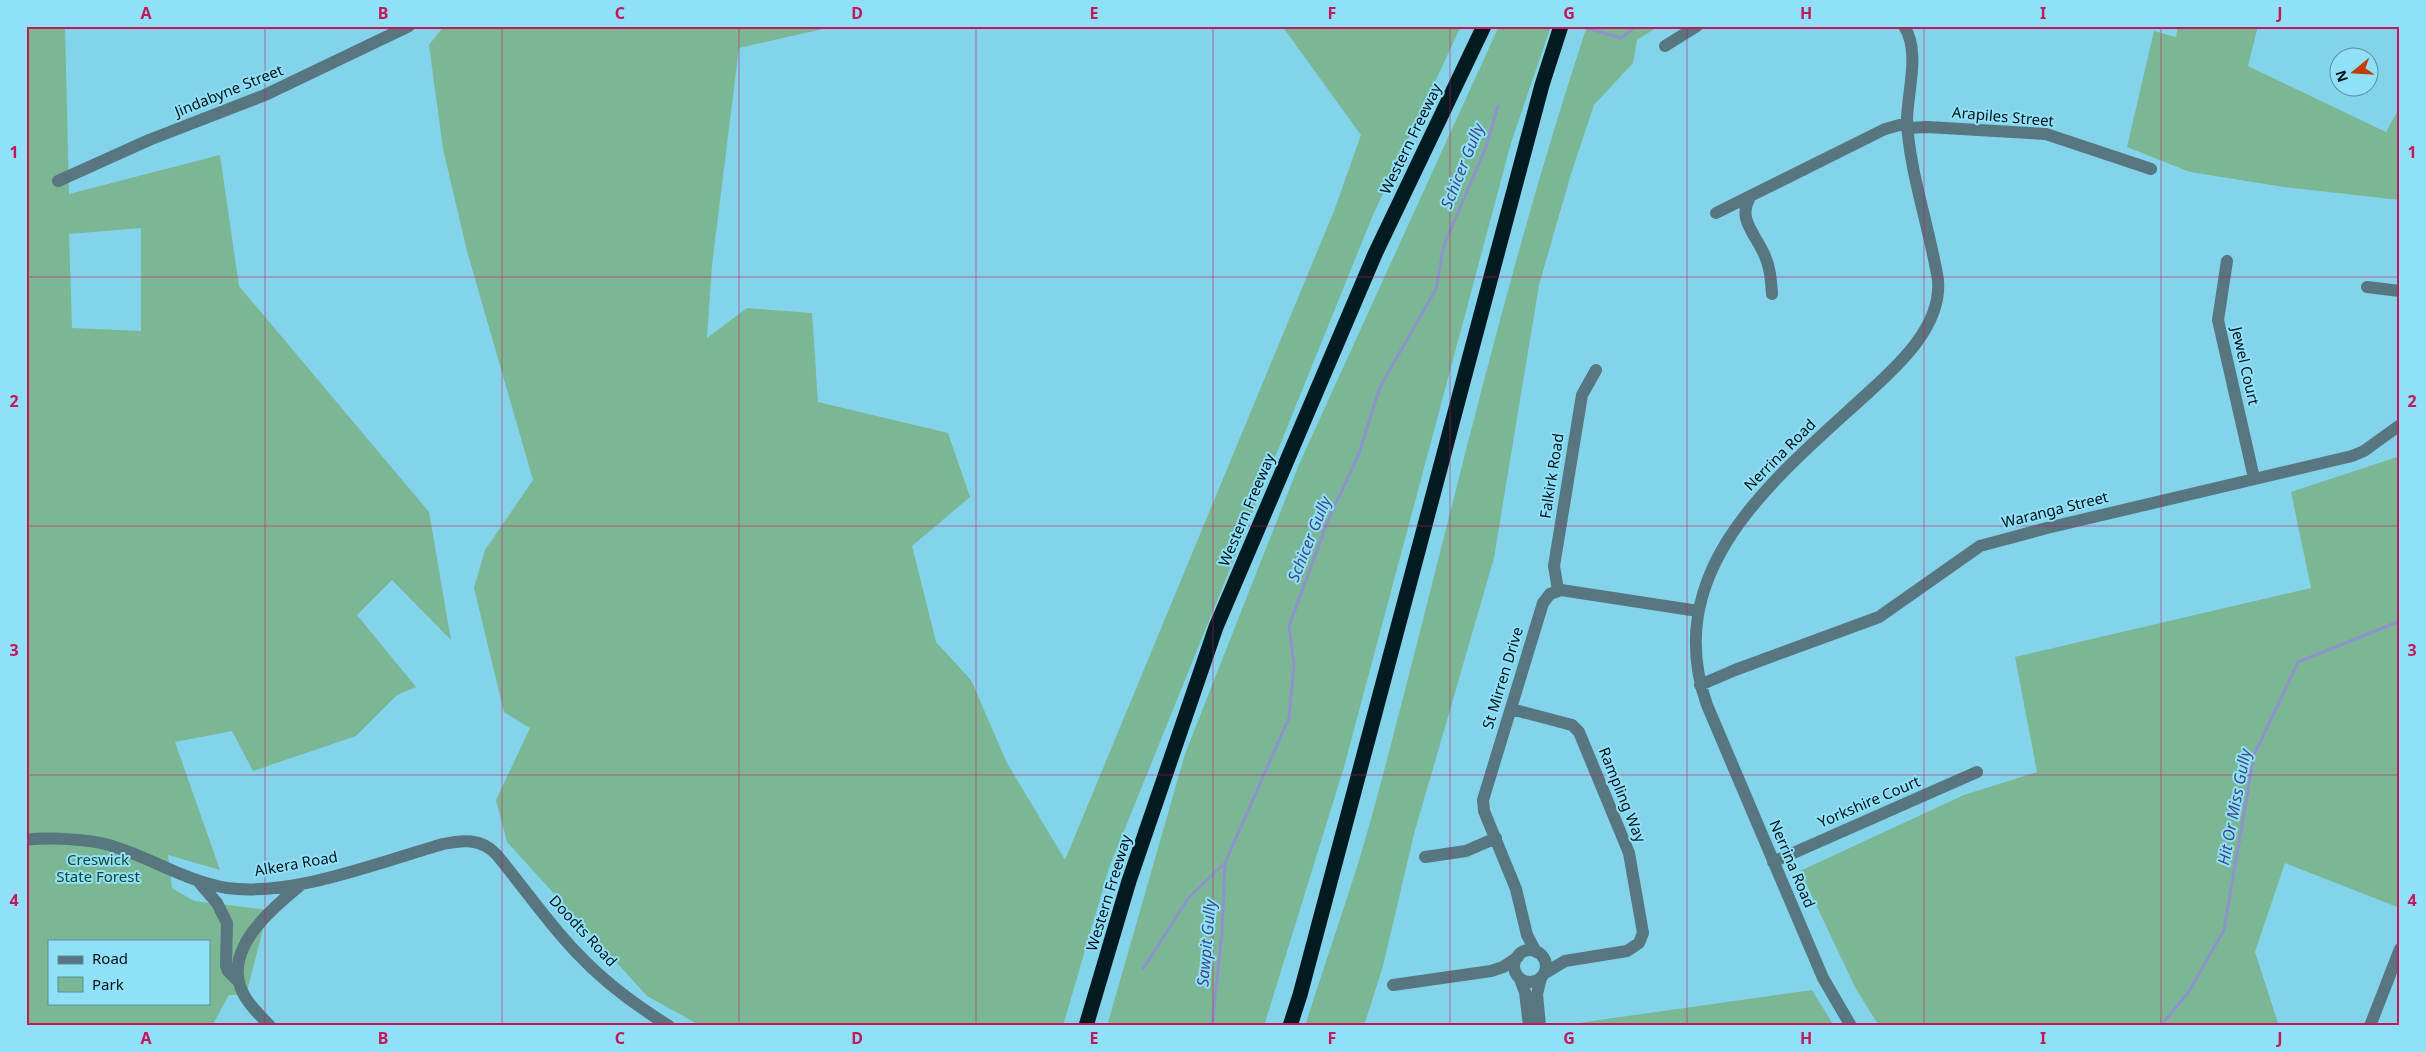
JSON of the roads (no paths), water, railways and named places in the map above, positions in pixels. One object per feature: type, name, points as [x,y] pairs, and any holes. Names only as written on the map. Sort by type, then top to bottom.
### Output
[{"type":"highway","name":"Western Freeway","points":[[1086,1026],[1129,881],[1216,627],[1375,254],[1484,26]]},
{"type":"highway","points":[[1290,1026],[1540,94],[1561,26]]},
{"type":"street","name":"Jindabyne Street","points":[[58,181],[150,140],[265,95],[410,26]]},
{"type":"street","points":[[1665,46],[1696,26]]},
{"type":"street","name":"Nerrina Road","points":[[1851,1026],[1823,978],[1707,705],[1699,681],[1694,643],[1698,611],[1714,562],[1751,508],[1771,484],[1900,362],[1922,334],[1938,299],[1938,280],[1908,126],[1912,51],[1910,38],[1904,26]]},
{"type":"street","name":"Arapiles Street","points":[[1716,213],[1885,128],[1908,126],[2046,134],[2151,169]]},
{"type":"street","points":[[1751,196],[1744,208],[1745,216],[1765,255],[1772,294]]},
{"type":"street","name":"Jewel Court","points":[[2228,261],[2218,320],[2254,478]]},
{"type":"street","points":[[2367,287],[2400,291]]},
{"type":"street","name":"Falkirk Road","points":[[1558,590],[1554,566],[1579,413],[1584,388],[1596,370]]},
{"type":"street","name":"Waranga Street","points":[[1699,681],[1735,670],[1879,617],[1980,546],[2047,528],[2360,453],[2400,425]]},
{"type":"street","points":[[1558,590],[1698,611]]},
{"type":"street","name":"St Mirren Drive","points":[[1538,952],[1526,935],[1513,879],[1484,811],[1483,796],[1512,709],[1543,603],[1550,594],[1558,590]]},
{"type":"street","name":"Rampling Way","points":[[1512,709],[1572,725],[1579,732],[1629,853],[1642,923],[1642,936],[1639,943],[1624,952],[1574,959]]},
{"type":"street","name":"Yorkshire Court","points":[[1774,862],[1977,772]]},
{"type":"street","name":"Alkera Road","points":[[26,840],[44,838],[109,845],[198,881],[229,888],[252,889],[304,882],[451,842],[472,841],[485,845]]},
{"type":"street","points":[[1425,857],[1466,851],[1496,838]]},
{"type":"street","name":"Doodts Road","points":[[485,845],[496,854],[576,953],[619,991],[669,1026]]},
{"type":"street","points":[[198,881],[217,903],[227,923],[226,966],[228,971],[238,981]]},
{"type":"street","points":[[270,1026],[244,996],[236,970],[239,957],[253,933],[279,903],[304,882]]},
{"type":"street","name":"St Mirren Drive","points":[[1518,956],[1523,916]]},
{"type":"street","points":[[2370,1026],[2400,950]]},
{"type":"street","points":[[1393,985],[1492,971],[1503,967],[1527,951],[1574,959]]},
{"type":"street","points":[[1538,952],[1546,962],[1537,994],[1540,1026]]},
{"type":"street","points":[[1518,956],[1514,967],[1525,992],[1529,1026]]},
{"type":"street","points":[[1492,971],[1532,982],[1561,962],[1574,959]]},
{"type":"waterway","points":[[1580,26],[1621,38],[1636,26]]},
{"type":"waterway","name":"Schicer Gully","points":[[1143,969],[1189,897],[1225,863],[1289,718],[1294,665],[1289,626],[1329,518],[1358,456],[1380,387],[1436,289],[1444,245],[1486,147],[1498,106]]},
{"type":"waterway","name":"Hit Or Miss Gully","points":[[2160,1026],[2188,993],[2224,930],[2254,755],[2298,662],[2400,621]]},
{"type":"waterway","name":"Sawpit Gully","points":[[1212,1026],[1222,932],[1225,863]]},
{"type":"park label","name":"Creswick State Forest","points":[[98,868]]}]
